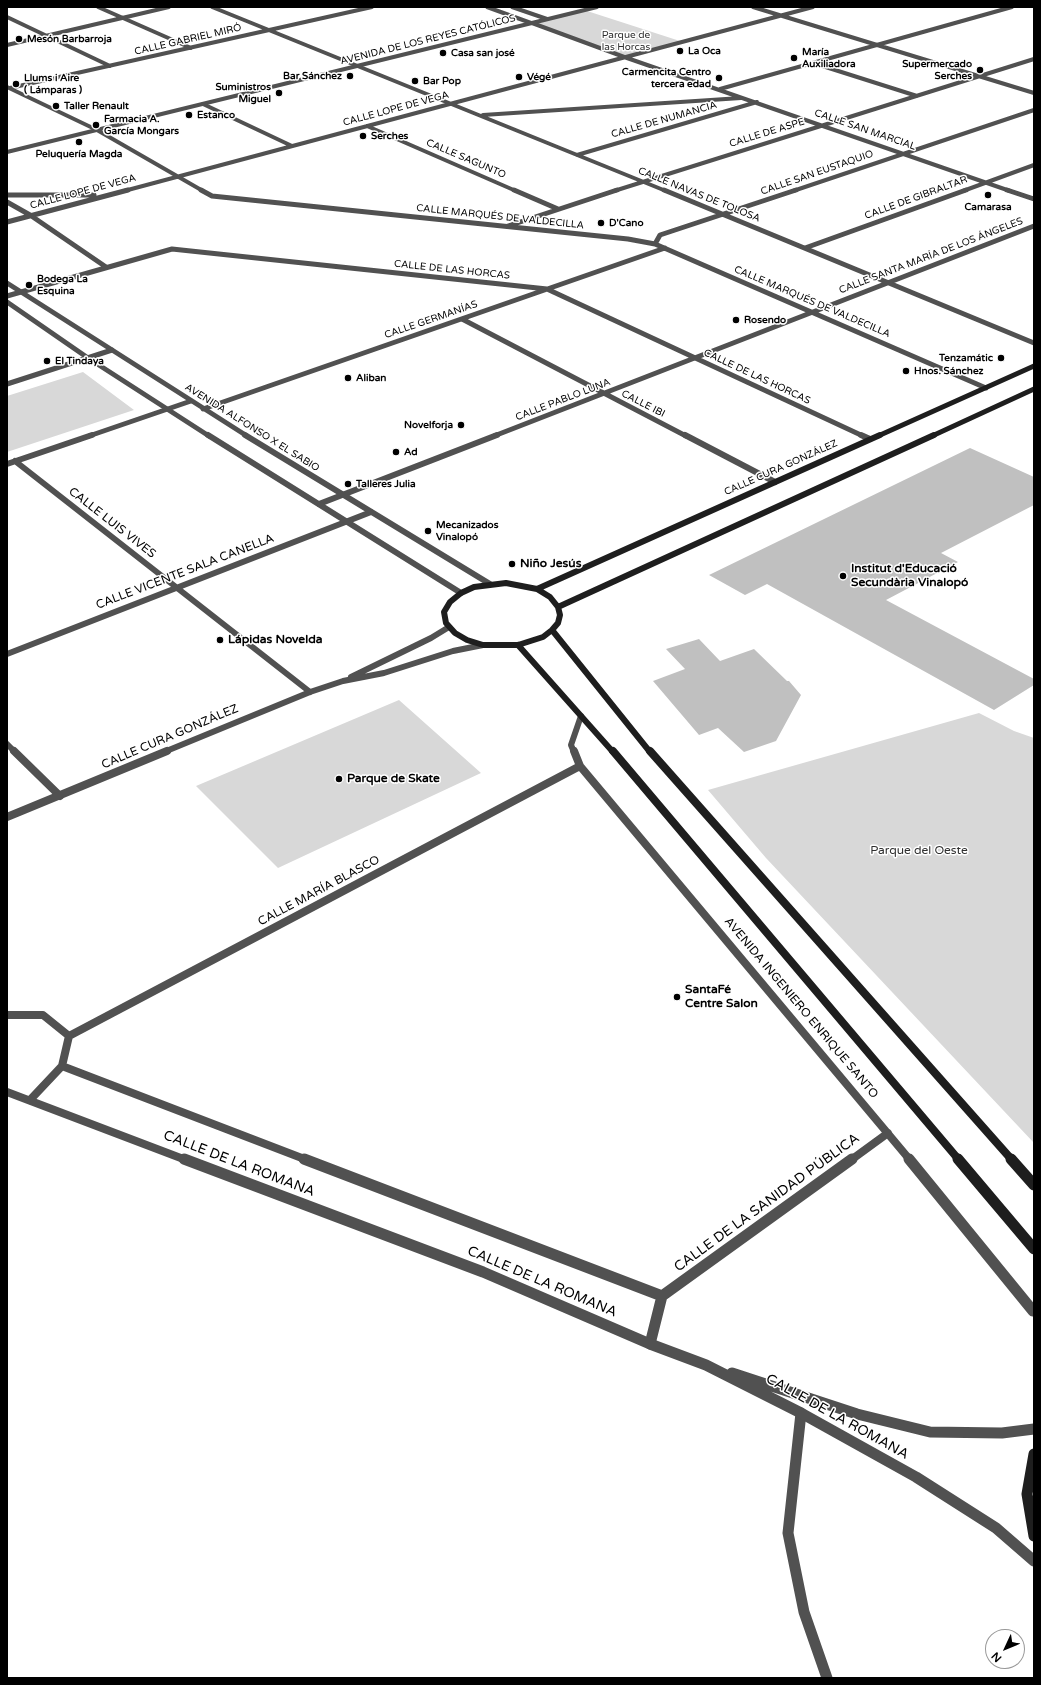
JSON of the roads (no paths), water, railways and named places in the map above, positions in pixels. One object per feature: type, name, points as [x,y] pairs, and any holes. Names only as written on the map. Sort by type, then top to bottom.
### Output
[{"type":"main road","name":"CALLE CURA GONZÁLEZ","points":[[537,589],[1034,366]]},
{"type":"main road","points":[[558,607],[1034,389]]},
{"type":"main road","points":[[506,583],[537,589],[550,597],[558,607],[560,615],[558,623],[543,637],[518,645],[500,646],[483,645],[467,640],[455,633],[446,623],[444,612],[450,602],[461,593],[474,587],[506,583]]},
{"type":"main road","points":[[552,630],[638,738],[1034,1185]]},
{"type":"main road","name":"AVENIDA INGENIERO ENRIQUE SANTO","points":[[518,645],[581,716],[1034,1249]]},
{"type":"main road","points":[[1034,1454],[1027,1494],[1034,1536]]},
{"type":"street","points":[[98,7],[191,48]]},
{"type":"street","points":[[7,45],[169,7]]},
{"type":"street","name":"CALLE NAVAS DE TOLOSA","points":[[212,7],[643,181],[1034,343]]},
{"type":"street","name":"CALLE GABRIEL MIRÓ","points":[[8,88],[372,7]]},
{"type":"street","name":"CALLE SAN MARCIAL","points":[[487,7],[627,58],[1034,199]]},
{"type":"street","points":[[512,7],[547,19]]},
{"type":"street","name":"AVENIDA DE LOS REYES CATÓLICOS","points":[[7,152],[597,7]]},
{"type":"street","points":[[753,7],[1034,93]]},
{"type":"street","name":"CALLE LOPE DE VEGA","points":[[7,222],[451,103],[627,58],[813,7]]},
{"type":"street","points":[[720,89],[1012,7]]},
{"type":"street","points":[[7,17],[110,66]]},
{"type":"street","name":"CALLE DE ASPE","points":[[506,226],[643,181],[1034,59]]},
{"type":"street","points":[[812,63],[917,96]]},
{"type":"street","name":"CALLE MARQUÉS DE VALDECILLA","points":[[8,88],[97,130],[212,196],[628,239],[655,244],[986,388]]},
{"type":"street","points":[[481,115],[746,98]]},
{"type":"street","name":"CALLE DE NUMANCIA","points":[[578,155],[756,102]]},
{"type":"street","points":[[203,104],[292,146]]},
{"type":"street","name":"CALLE SAN EUSTAQUIO","points":[[655,244],[660,236],[1034,110]]},
{"type":"street","name":"CALLE SAGUNTO","points":[[367,126],[558,209]]},
{"type":"street","name":"CALLE DE GIBRALTAR","points":[[805,248],[1034,165]]},
{"type":"street","points":[[7,195],[104,195]]},
{"type":"street","points":[[7,202],[30,215],[106,267]]},
{"type":"street","name":"CALLE SANTA MARÍA DE LOS ÁNGELES","points":[[813,312],[1034,226]]},
{"type":"street","name":"CALLE GERMANÍAS","points":[[203,409],[665,248]]},
{"type":"street","name":"CALLE DE LAS HORCAS","points":[[7,296],[172,249],[548,289],[870,439]]},
{"type":"street","name":"AVENIDA ALFONSO X EL SABIO","points":[[7,283],[203,409],[490,584]]},
{"type":"street","points":[[7,302],[88,358],[166,409],[461,593]]},
{"type":"street","name":"CALLE PABLO LUNA","points":[[319,504],[813,312]]},
{"type":"street","name":"CALLE IBI","points":[[462,319],[603,394],[775,482]]},
{"type":"street","points":[[7,384],[112,350]]},
{"type":"street","points":[[7,464],[191,401]]},
{"type":"street","name":"CALLE LUIS VIVES","points":[[15,461],[310,692]]},
{"type":"street","name":"CALLE VICENTE SALA CANELLA","points":[[7,654],[371,512]]},
{"type":"street","name":"CALLE CURA GONZÁLEZ","points":[[343,681],[431,638],[449,627]]},
{"type":"street","name":"CALLE CURA GONZÁLEZ","points":[[7,818],[310,692],[343,681],[384,673],[453,651],[483,645]]},
{"type":"street","name":"AVENIDA INGENIERO ENRIQUE SANTO","points":[[581,716],[571,745],[580,766],[888,1132],[1033,1311]]},
{"type":"street","points":[[7,744],[60,796]]},
{"type":"street","name":"CALLE MARÍA BLASCO","points":[[69,1036],[580,766]]},
{"type":"street","points":[[7,1015],[43,1015],[69,1036],[62,1066],[30,1100]]},
{"type":"street","points":[[62,1066],[662,1296],[650,1344]]},
{"type":"street","name":"CALLE DE LA ROMANA","points":[[7,1092],[483,1272],[650,1344],[706,1365],[801,1412],[916,1477],[996,1528],[1034,1561]]},
{"type":"street","name":"CALLE DE LA SANIDAD PÚBLICA","points":[[662,1296],[888,1132]]},
{"type":"street","points":[[706,1365],[857,1414],[930,1432],[1002,1433],[1034,1429]]},
{"type":"street","points":[[801,1412],[788,1533],[804,1612],[827,1678]]},
{"type":"place","name":"Mesón Barbarroja","points":[[19,39]]},
{"type":"place","name":"La Oca","points":[[680,51]]},
{"type":"place","name":"Casa san josé","points":[[443,53]]},
{"type":"place","name":"María Auxiliadora","points":[[794,58]]},
{"type":"place","name":"Supermercado Serches","points":[[980,70]]},
{"type":"place","name":"Bar Sánchez","points":[[350,76]]},
{"type":"place","name":"Végé","points":[[519,77]]},
{"type":"place","name":"Carmencita Centro tercera edad","points":[[719,78]]},
{"type":"place","name":"Bar Pop","points":[[415,81]]},
{"type":"place","name":"Llums i Aire ( Lámparas )","points":[[16,84]]},
{"type":"place","name":"Suministros Miguel","points":[[279,93]]},
{"type":"place","name":"Taller Renault","points":[[56,106]]},
{"type":"place","name":"Estanco","points":[[189,115]]},
{"type":"place","name":"Farmacia A. García Mongars","points":[[96,125]]},
{"type":"place","name":"Serches","points":[[363,136]]},
{"type":"place","name":"Peluquería Magda","points":[[79,142]]},
{"type":"place","name":"Camarasa","points":[[988,195]]},
{"type":"place","name":"D'Cano","points":[[601,223]]},
{"type":"place","name":"Bodega La Esquina","points":[[29,285]]},
{"type":"place","name":"Rosendo","points":[[736,320]]},
{"type":"place","name":"Tenzamátic","points":[[1001,358]]},
{"type":"place","name":"El Tindaya","points":[[47,361]]},
{"type":"place","name":"Hnos. Sánchez","points":[[906,371]]},
{"type":"place","name":"Aliban","points":[[348,378]]},
{"type":"place","name":"Novelforja","points":[[461,425]]},
{"type":"place","name":"Ad","points":[[396,452]]},
{"type":"place","name":"Talleres Julia","points":[[348,484]]},
{"type":"place","name":"Mecanizados Vinalopó","points":[[428,531]]},
{"type":"place","name":"Niño Jesús","points":[[512,564]]},
{"type":"place","name":"Institut d'Educació Secundària Vinalopó","points":[[843,576]]},
{"type":"place","name":"Lápidas Novelda","points":[[220,640]]},
{"type":"place","name":"Parque de Skate","points":[[339,779]]},
{"type":"place","name":"SantaFé Centre Salon","points":[[677,997]]},
{"type":"park label","name":"Parque de las Horcas","points":[[626,40]]},
{"type":"park label","name":"Parque del Oeste","points":[[919,851]]}]
